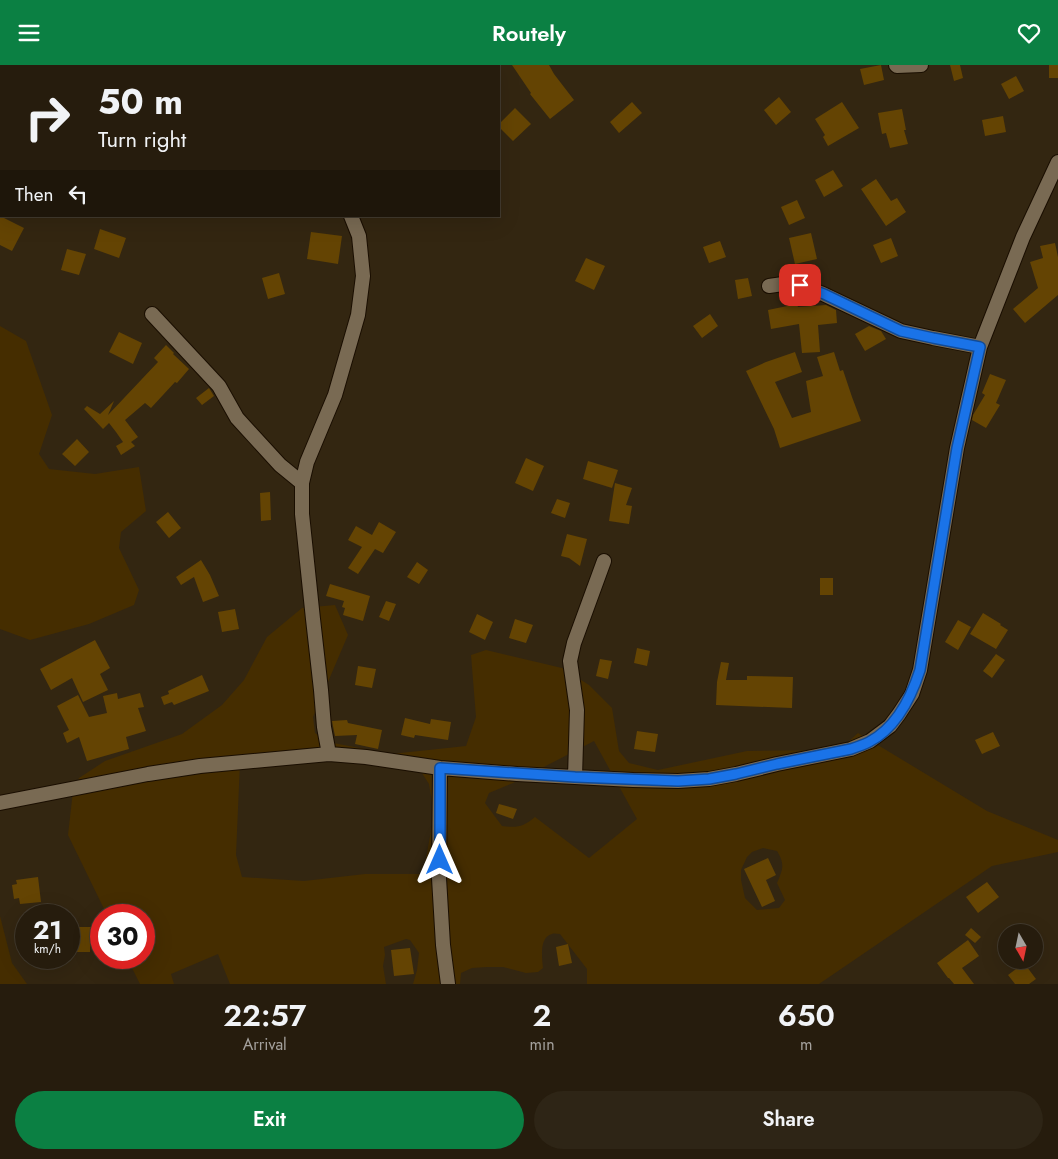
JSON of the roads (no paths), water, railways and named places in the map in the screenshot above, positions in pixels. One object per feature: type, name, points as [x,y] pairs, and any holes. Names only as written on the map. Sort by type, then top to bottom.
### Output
[{"type":"street","points":[[896,65],[921,65]]},
{"type":"street","points":[[0,803],[148,774],[200,766],[329,754],[366,757],[440,768],[575,777],[678,781],[709,779],[851,749],[870,741],[890,726],[912,694],[920,670],[957,448],[980,347],[1023,237],[1058,162]]},
{"type":"street","points":[[329,754],[324,727],[302,514],[302,483],[307,462],[335,395],[358,315],[363,276],[358,236],[351,217]]},
{"type":"street","points":[[769,286],[790,283],[800,285],[824,294],[901,331],[980,347]]},
{"type":"street","points":[[152,314],[219,387],[237,418],[280,465],[302,483]]},
{"type":"street","points":[[575,777],[577,710],[570,661],[574,643],[604,561]]},
{"type":"street","points":[[440,768],[439,878],[442,945],[448,984]]}]
